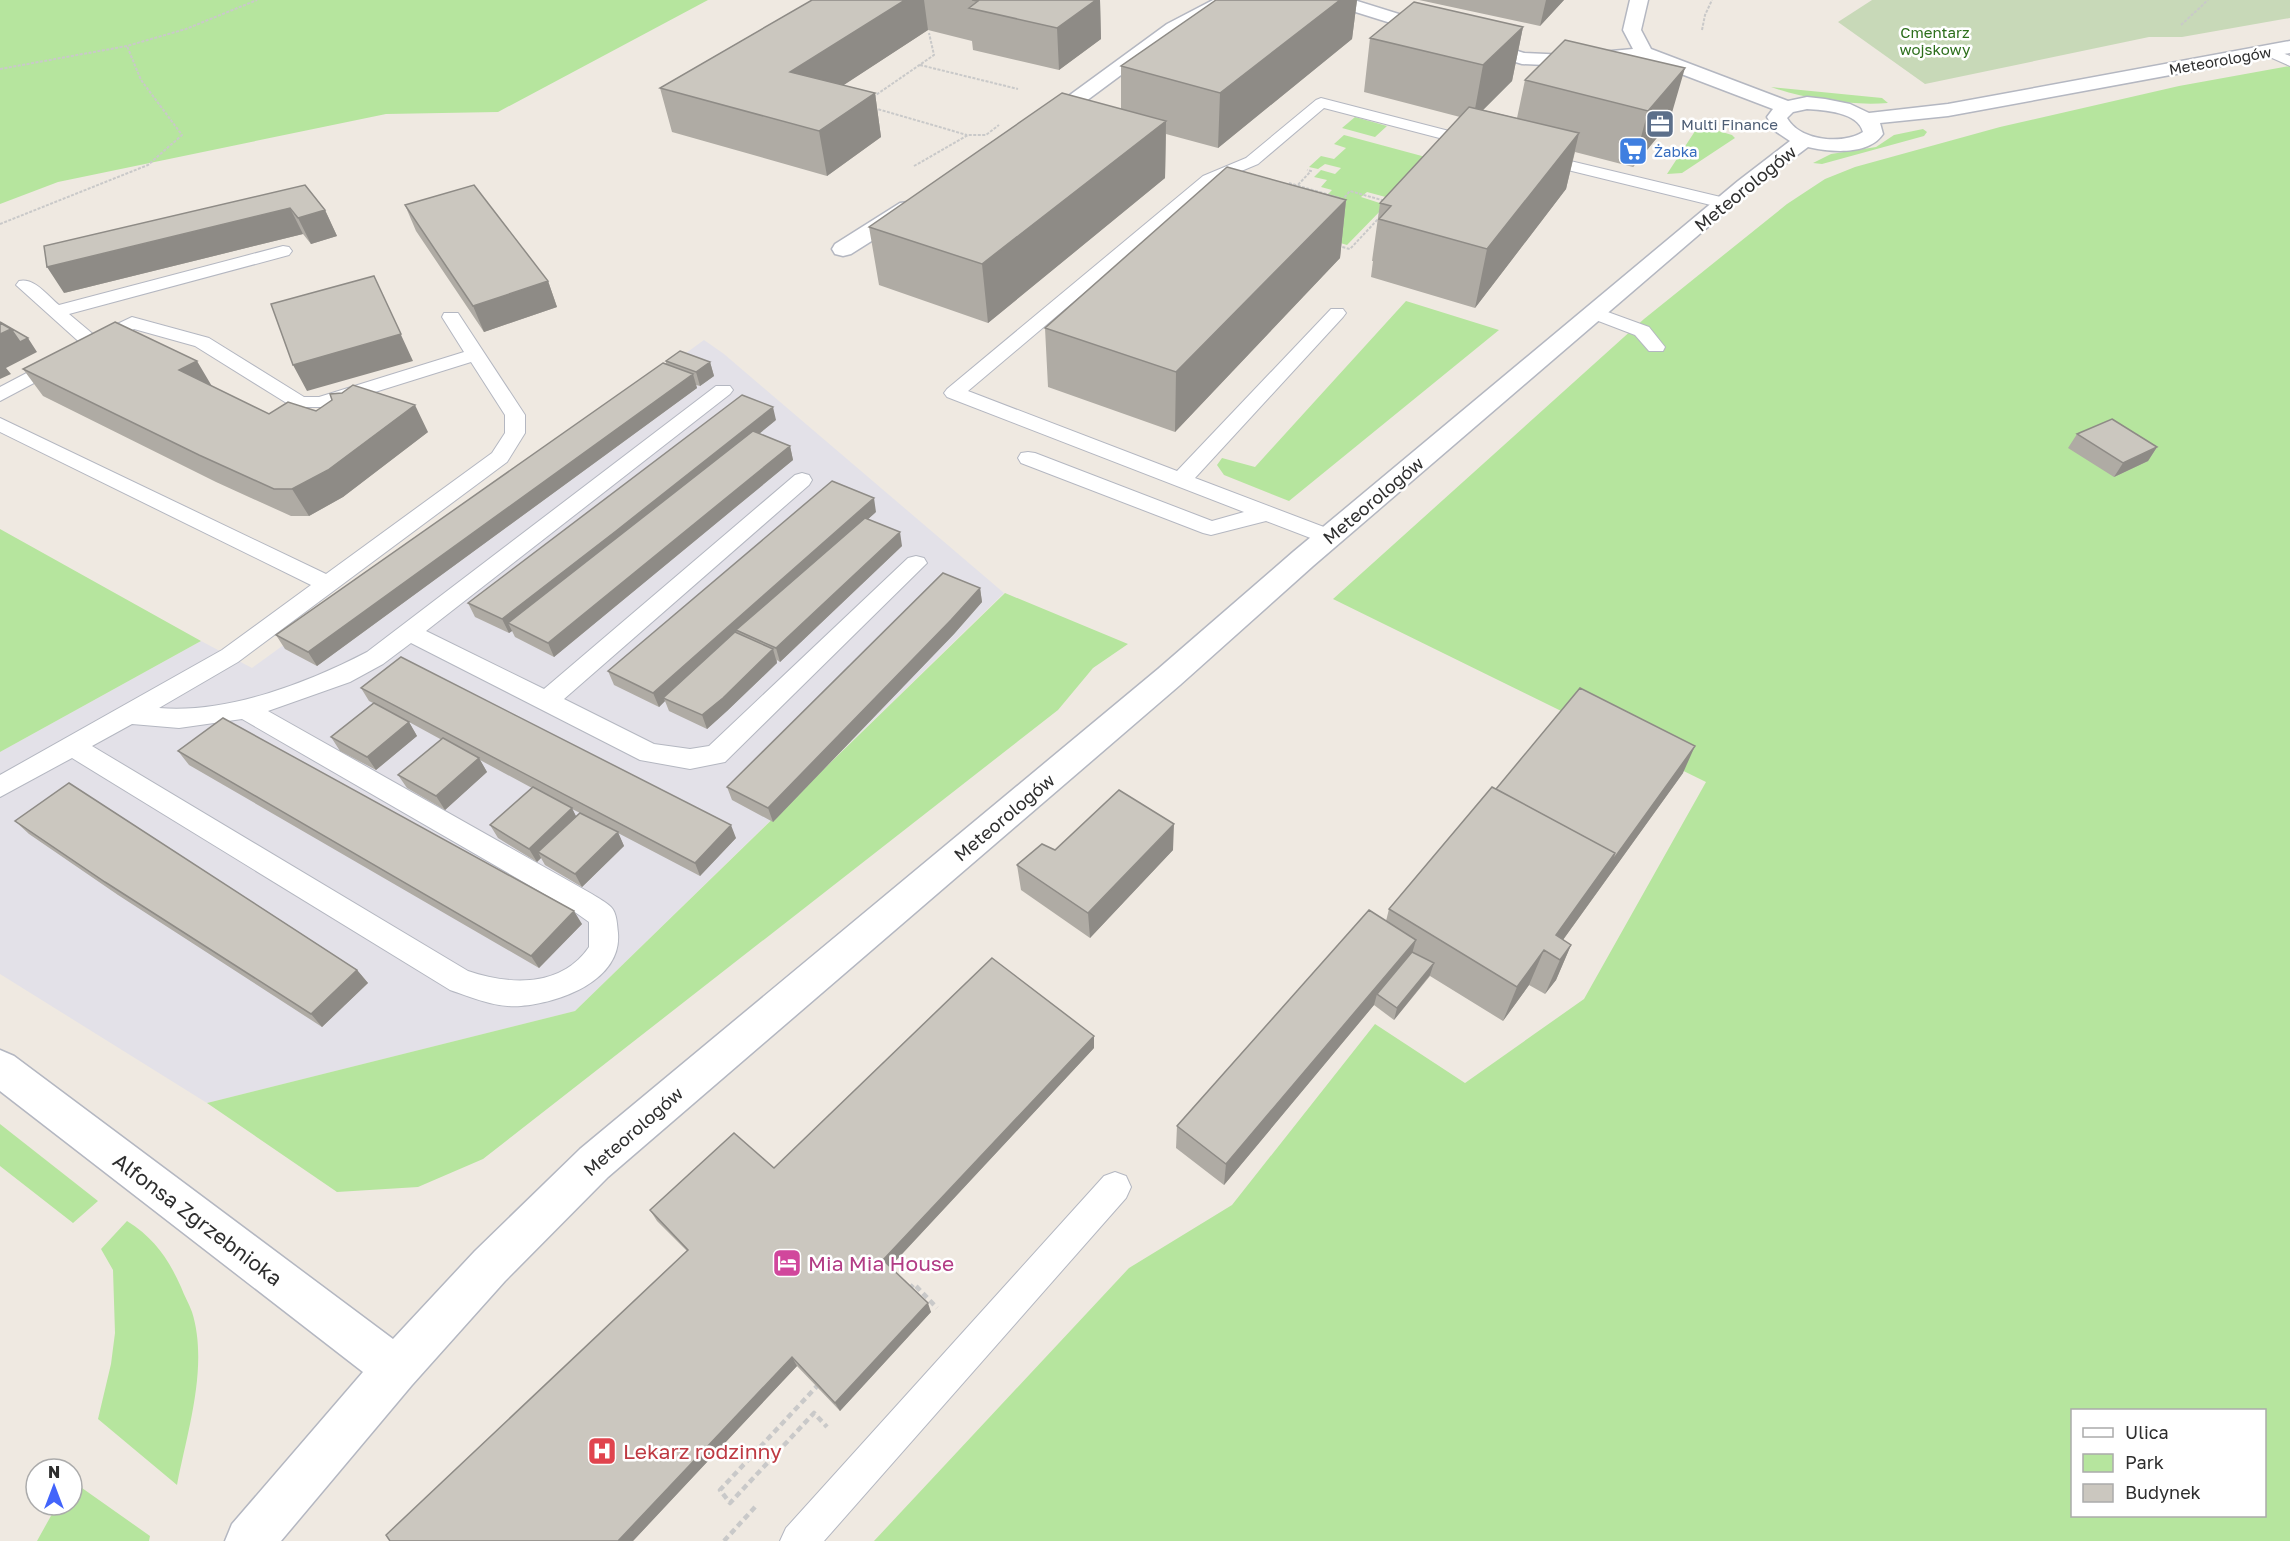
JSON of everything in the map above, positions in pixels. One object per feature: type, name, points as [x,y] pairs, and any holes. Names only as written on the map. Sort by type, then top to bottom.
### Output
[{"type":"street","points":[[1024,135],[1173,28],[1226,0]]},
{"type":"street","points":[[1336,0],[1522,58],[1550,62],[1575,61],[1644,52],[1786,107]]},
{"type":"street","points":[[1640,0],[1635,11],[1632,30],[1644,52]]},
{"type":"street","name":"Meteorologów","points":[[1866,119],[1948,110],[2290,47]]},
{"type":"street","name":"Meteorologów","points":[[1807,103],[1833,105],[1866,119],[1873,127],[1873,134],[1867,140],[1855,144],[1821,144],[1804,140],[1784,129],[1778,123],[1777,117],[1779,112],[1786,107],[1807,103]]},
{"type":"street","name":"Meteorologów","points":[[249,1541],[396,1369],[490,1266],[594,1162],[1169,677],[1329,537],[1723,203],[1804,140]]},
{"type":"street","points":[[843,249],[928,195]]},
{"type":"street","name":"Alfonsa Zgrzebnioka","points":[[0,1068],[396,1369]]},
{"type":"lane","points":[[2268,51],[2290,62]]},
{"type":"lane","points":[[1329,537],[954,393],[1209,179],[1252,161],[1321,103],[1490,146]]},
{"type":"lane","points":[[1523,154],[1723,203]]},
{"type":"lane","points":[[1576,184],[1611,191],[1651,187]]},
{"type":"lane","points":[[56,312],[283,251]]},
{"type":"lane","points":[[25,285],[93,344]]},
{"type":"lane","points":[[1181,480],[1337,313]]},
{"type":"lane","points":[[1593,313],[1642,331],[1656,347]]},
{"type":"lane","points":[[0,787],[230,656],[500,457],[515,433],[515,415],[451,317]]},
{"type":"lane","points":[[0,395],[132,323],[202,342],[300,403],[320,402],[475,355]]},
{"type":"lane","points":[[127,714],[179,719],[244,709],[342,676],[375,658],[723,390]]},
{"type":"lane","points":[[0,423],[328,584]]},
{"type":"lane","points":[[1028,458],[1211,528],[1268,513]]},
{"type":"lane","points":[[546,701],[802,480]]},
{"type":"lane","points":[[409,632],[649,753],[690,759],[716,755],[916,563]]},
{"type":"lane","points":[[72,746],[460,981],[507,994],[540,992],[581,975],[602,953],[605,940],[602,916],[582,902],[244,709]]},
{"type":"lane","points":[[799,1541],[1114,1187]]},
{"type":"path","points":[[0,69],[127,46],[186,29],[257,0]]},
{"type":"path","points":[[869,99],[934,55],[929,33]]},
{"type":"path","points":[[0,224],[148,165],[182,135],[141,80],[127,46]]},
{"type":"path","points":[[920,65],[1022,90]]},
{"type":"path","points":[[872,107],[968,135]]},
{"type":"path","points":[[1291,192],[1311,171],[1301,168]]},
{"type":"path","points":[[1286,182],[1343,199],[1350,191],[1394,203]]},
{"type":"path","points":[[1338,246],[1350,249],[1386,211]]},
{"type":"path","points":[[907,1291],[914,1284],[939,1310]]},
{"type":"path","points":[[824,1379],[720,1490],[730,1503],[814,1413],[827,1427]]},
{"type":"shaded area","points":[[704,340],[724,354],[1004,593],[575,1011],[207,1103],[0,974],[0,752],[201,641],[252,668]]},
{"type":"green space","points":[[0,0],[708,0],[498,112],[386,114],[58,182],[0,204]]},
{"type":"green space","name":"Cmentarz wojskowy","points":[[1872,0],[2290,0],[2290,18],[2182,37],[2149,37],[1925,84],[1838,22]]},
{"type":"green space","points":[[2290,66],[2290,1541],[874,1541],[1129,1268],[1232,1205],[1375,1024],[1465,1083],[1584,999],[1706,782],[1333,599],[1644,319],[1787,204],[1825,179],[1855,167],[2000,127],[2179,86]]},
{"type":"green space","points":[[1771,87],[1882,98],[1888,103],[1829,101]]},
{"type":"green space","points":[[1355,117],[1387,126],[1375,137],[1342,128]]},
{"type":"green space","points":[[1699,125],[1732,135],[1735,138],[1682,173],[1667,174]]},
{"type":"green space","points":[[1923,129],[1927,132],[1924,136],[1822,164],[1813,163],[1831,154],[1876,147],[1894,135]]},
{"type":"green space","points":[[1344,135],[1433,159],[1393,199],[1367,192],[1361,197],[1386,205],[1347,245],[1281,225],[1320,202],[1332,190],[1321,187],[1327,180],[1314,177],[1321,170],[1335,174],[1341,168],[1325,164],[1318,169],[1309,167],[1321,156],[1334,159],[1346,148],[1334,144]]},
{"type":"green space","points":[[1406,301],[1499,330],[1289,501],[1224,475],[1217,465],[1222,458],[1255,467]]},
{"type":"green space","points":[[0,529],[201,641],[0,752]]},
{"type":"green space","points":[[1005,593],[1128,644],[1093,668],[1058,710],[483,1159],[418,1187],[337,1192],[207,1103],[575,1011]]},
{"type":"green space","points":[[0,1124],[98,1201],[73,1223],[0,1166]]},
{"type":"green space","points":[[127,1221],[145,1234],[165,1258],[191,1309],[197,1333],[195,1399],[177,1485],[98,1419],[111,1364],[115,1333],[113,1270],[101,1249]]},
{"type":"green space","points":[[84,1489],[150,1536],[149,1541],[37,1541],[50,1517],[84,1517]]},
{"type":"building","points":[[812,0],[905,0],[790,72],[875,93],[819,131],[660,88]]},
{"type":"building","points":[[972,0],[1096,0],[1057,28],[969,8],[978,1]]},
{"type":"building","points":[[1216,0],[1340,0],[1220,93],[1121,66]]},
{"type":"building","points":[[1414,2],[1523,27],[1483,65],[1370,38]]},
{"type":"building","points":[[1565,40],[1685,68],[1648,111],[1525,80]]},
{"type":"building","points":[[1062,93],[1166,121],[982,264],[869,227]]},
{"type":"building","points":[[1469,107],[1579,133],[1487,249],[1379,219],[1391,206],[1380,203]]},
{"type":"building","points":[[1227,167],[1346,200],[1176,372],[1045,328]]},
{"type":"building","points":[[305,185],[325,210],[298,218],[290,208],[47,267],[44,246]]},
{"type":"building","points":[[474,185],[548,281],[473,306],[405,205]]},
{"type":"building","points":[[374,276],[401,334],[293,365],[271,304]]},
{"type":"building","points":[[0,322],[28,338],[20,342],[11,329]]},
{"type":"building","points":[[115,322],[197,361],[179,370],[269,414],[288,402],[316,411],[332,400],[330,394],[342,393],[353,385],[415,405],[328,470],[292,489],[274,489],[23,369]]},
{"type":"building","points":[[0,323],[11,329],[0,334]]},
{"type":"building","points":[[680,351],[710,362],[696,372],[666,361]]},
{"type":"building","points":[[663,363],[693,374],[308,652],[276,635]]},
{"type":"building","points":[[742,395],[773,407],[502,619],[468,603]]},
{"type":"building","points":[[2112,419],[2157,447],[2123,463],[2077,434]]},
{"type":"building","points":[[753,431],[790,446],[548,643],[508,623]]},
{"type":"building","points":[[832,481],[874,498],[653,693],[608,671]]},
{"type":"building","points":[[865,518],[900,532],[776,648],[736,630]]},
{"type":"building","points":[[943,573],[980,588],[768,808],[727,787]]},
{"type":"building","points":[[735,632],[773,649],[723,698],[702,715],[663,698]]},
{"type":"building","points":[[401,657],[731,825],[695,863],[361,688]]},
{"type":"building","points":[[1580,688],[1695,746],[1610,864],[1615,853],[1496,789]]},
{"type":"building","points":[[374,703],[409,722],[367,757],[331,737]]},
{"type":"building","points":[[223,718],[574,911],[531,956],[178,751]]},
{"type":"building","points":[[443,738],[479,758],[436,796],[398,775]]},
{"type":"building","points":[[69,783],[357,970],[311,1014],[105,882],[15,821]]},
{"type":"building","points":[[533,787],[572,808],[529,849],[490,825]]},
{"type":"building","points":[[1492,787],[1615,853],[1556,935],[1571,945],[1560,960],[1544,950],[1517,987],[1389,909]]},
{"type":"building","points":[[1119,790],[1174,824],[1088,913],[1017,865],[1042,844],[1055,850]]},
{"type":"building","points":[[580,813],[618,832],[575,874],[538,852]]},
{"type":"building","points":[[1369,910],[1416,940],[1226,1164],[1177,1126]]},
{"type":"building","points":[[1412,952],[1434,963],[1397,1008],[1377,994]]},
{"type":"building","points":[[992,958],[1094,1036],[883,1260],[928,1303],[835,1403],[792,1357],[618,1541],[390,1541],[386,1535],[688,1250],[650,1210],[734,1133],[774,1168]]},
{"type":"place","name":"Multi Finance","points":[[1660,124]]},
{"type":"place","name":"Żabka","points":[[1633,151]]},
{"type":"place","name":"Mia Mia House","points":[[787,1263]]},
{"type":"place","name":"Lekarz rodzinny","points":[[602,1451]]}]
